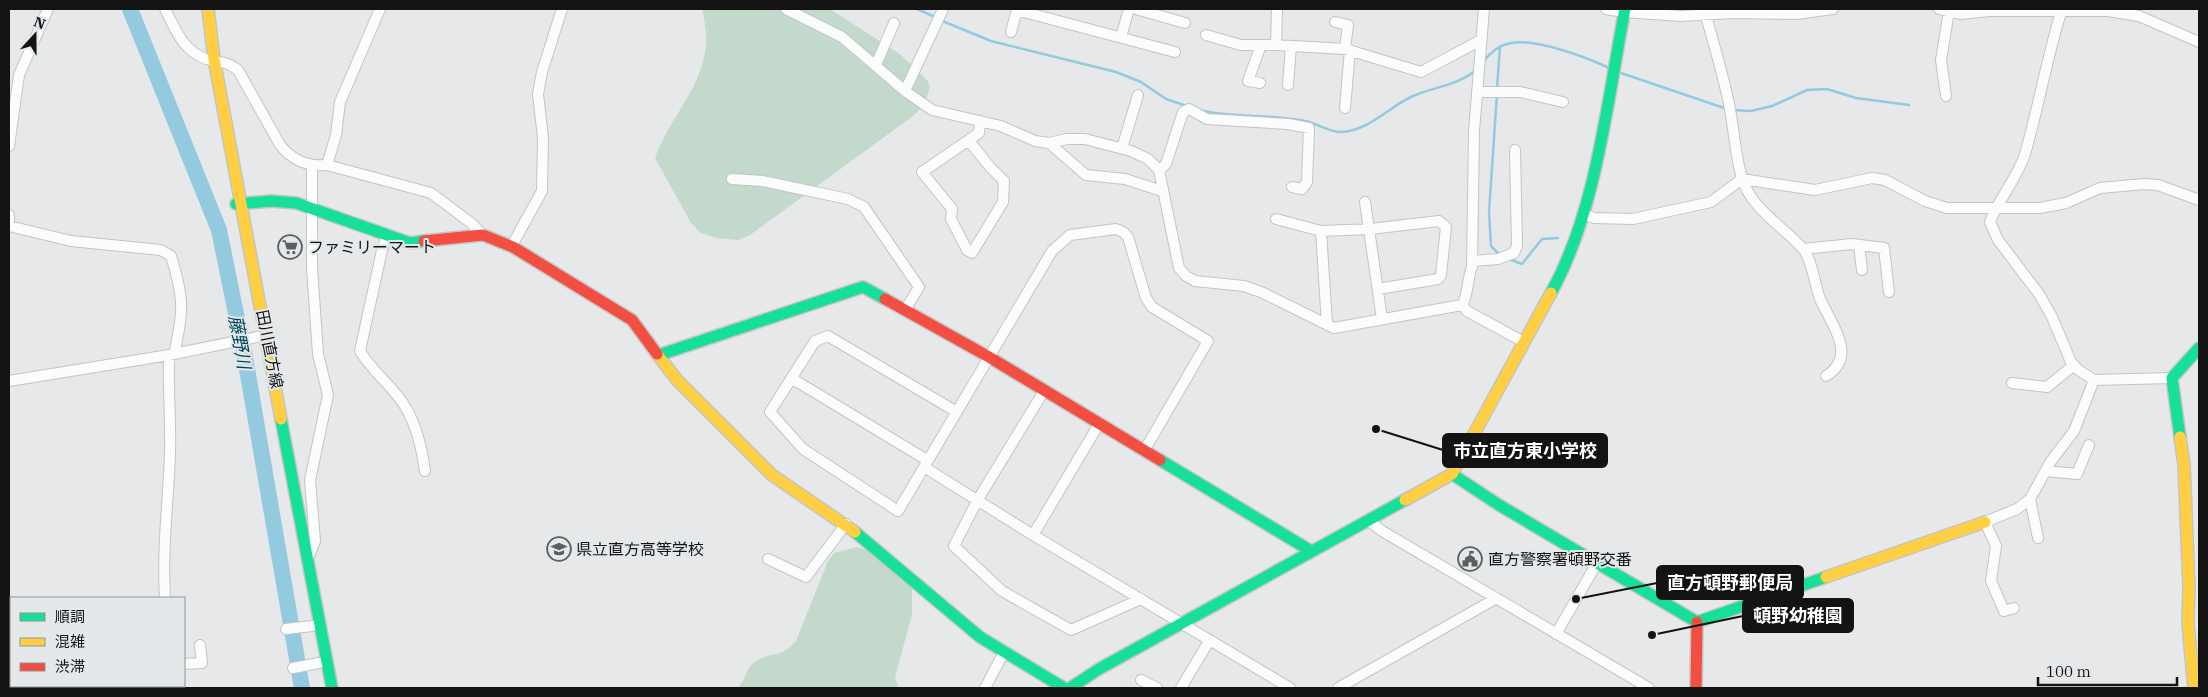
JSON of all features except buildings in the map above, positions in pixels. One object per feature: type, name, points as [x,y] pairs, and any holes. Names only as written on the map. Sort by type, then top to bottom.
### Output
[{"type":"street","points":[[9,146],[10,123],[18,75],[48,9]]},
{"type":"street","points":[[165,9],[186,48],[211,59],[228,62],[238,70],[288,156],[312,166],[327,165],[431,193],[472,223],[484,235],[512,247],[632,320],[677,380],[772,475],[788,488],[846,524],[980,637],[1064,688]]},
{"type":"street","name":"田川直方線","points":[[201,9],[240,204],[262,336],[304,558],[332,688]]},
{"type":"street","name":"田川直方線","points":[[208,9],[211,59]]},
{"type":"street","points":[[327,165],[336,135],[340,102],[380,9]]},
{"type":"street","points":[[515,240],[542,191],[543,138],[538,94],[542,72],[562,9]]},
{"type":"street","points":[[786,9],[842,37],[905,91],[932,110],[1001,126],[1035,140],[1048,143],[1085,139],[1122,148],[1148,159],[1160,170],[1162,191],[1175,256],[1179,268],[1186,276],[1195,281],[1244,286],[1261,292],[1334,328],[1462,305],[1466,300],[1466,288],[1472,261],[1474,131],[1484,9]]},
{"type":"street","points":[[905,91],[943,9]]},
{"type":"street","points":[[1011,32],[1017,9],[1175,52]]},
{"type":"street","points":[[1121,37],[1129,9]]},
{"type":"street","points":[[1136,9],[1185,23]]},
{"type":"street","points":[[1276,46],[1277,9]]},
{"type":"street","points":[[1606,9],[1706,16],[1732,13],[1832,9]]},
{"type":"street","points":[[1946,96],[1941,60],[1944,10],[1960,14],[1982,10],[2108,11],[2139,16],[2199,42]]},
{"type":"street","points":[[1070,688],[1098,669],[1452,474],[1556,283],[1576,240],[1584,214],[1624,11]]},
{"type":"street","points":[[2061,11],[2024,156],[2012,184],[1996,207],[1990,222],[1998,240],[2039,294],[2074,365],[2094,380],[2172,378],[2199,348]]},
{"type":"street","points":[[1706,16],[1729,102],[1742,179],[1772,221],[1803,249],[1820,300],[1834,323],[1841,340],[1840,359],[1834,372],[1826,376]]},
{"type":"street","points":[[1335,22],[1348,25],[1344,108]]},
{"type":"street","points":[[876,65],[894,23]]},
{"type":"street","points":[[1206,35],[1241,45],[1348,50],[1421,72],[1481,40]]},
{"type":"street","points":[[1260,83],[1248,81],[1261,45]]},
{"type":"street","points":[[1288,85],[1291,46]]},
{"type":"street","points":[[1477,92],[1520,92],[1563,102]]},
{"type":"street","points":[[1122,148],[1138,95]]},
{"type":"street","points":[[1160,170],[1166,164],[1183,112],[1189,109],[1208,119],[1288,124],[1310,128],[1307,182],[1302,189],[1292,187]]},
{"type":"street","points":[[969,141],[1004,181],[1003,202],[972,253],[967,250],[951,219],[952,209],[922,172],[979,133],[980,121]]},
{"type":"street","points":[[1048,143],[1086,175],[1125,179],[1162,191]]},
{"type":"street","points":[[1472,261],[1498,259],[1514,253],[1517,246],[1514,150]]},
{"type":"street","points":[[304,558],[314,541],[310,480],[328,395],[318,354],[312,268],[312,166]]},
{"type":"street","points":[[1584,214],[1594,218],[1633,219],[1711,202],[1742,179],[1815,190],[1872,178],[1885,180],[1936,205],[1947,208],[2040,208],[2066,203],[2100,188],[2145,184],[2158,185],[2199,200]]},
{"type":"street","points":[[732,179],[762,181],[848,199],[864,207],[919,287],[905,310]]},
{"type":"street","points":[[240,204],[272,201],[296,204],[410,243],[484,235]]},
{"type":"street","points":[[1365,202],[1382,319]]},
{"type":"street","points":[[9,215],[9,225],[71,241],[161,250],[171,256],[182,302],[182,316],[172,354],[168,399],[170,453],[163,561],[165,597]]},
{"type":"street","points":[[1276,219],[1321,231],[1370,229],[1439,221],[1446,227],[1441,275],[1438,279],[1378,289]]},
{"type":"street","points":[[956,412],[828,336],[815,340],[770,412],[803,449],[898,511],[1052,251],[1070,235],[1116,229],[1128,237],[1146,298],[1152,307],[1208,341],[1144,451]]},
{"type":"street","points":[[1321,231],[1327,325]]},
{"type":"street","points":[[387,235],[360,351],[368,366],[406,407],[422,447],[425,471]]},
{"type":"street","points":[[1803,249],[1859,245],[1884,248],[1888,292]]},
{"type":"street","points":[[1859,245],[1862,270]]},
{"type":"street","points":[[659,355],[863,287],[989,358],[1311,551]]},
{"type":"street","points":[[1462,305],[1467,311],[1524,342]]},
{"type":"street","points":[[9,381],[172,354],[262,336]]},
{"type":"street","points":[[2012,383],[2047,387],[2074,365]]},
{"type":"street","points":[[791,378],[926,464],[977,501],[1290,688]]},
{"type":"street","points":[[2172,378],[2184,464],[2189,587],[2188,623],[2194,688]]},
{"type":"street","points":[[1452,474],[1499,505],[1697,622],[2010,512],[2030,499],[2046,471],[2074,431],[2094,380]]},
{"type":"street","points":[[1044,391],[977,501],[954,546],[1002,591],[1071,630],[1141,599]]},
{"type":"street","points":[[1033,535],[1098,424]]},
{"type":"street","points":[[2046,471],[2077,474],[2089,445]]},
{"type":"street","points":[[2030,499],[2038,538]]},
{"type":"street","points":[[1369,520],[1382,531],[1495,599],[1649,688]]},
{"type":"street","points":[[1985,522],[1996,546],[1991,581],[2004,612],[2014,608]]},
{"type":"street","points":[[768,559],[806,578],[846,524]]},
{"type":"street","name":"田川直方線","points":[[304,558],[312,626],[324,688]]},
{"type":"street","points":[[1556,634],[1596,563]]},
{"type":"street","points":[[1338,688],[1495,599]]},
{"type":"street","points":[[1696,688],[1697,622]]},
{"type":"street","points":[[286,629],[312,626]]},
{"type":"street","points":[[1181,688],[1209,641]]},
{"type":"street","points":[[185,664],[202,663],[200,645]]},
{"type":"street","points":[[984,688],[1004,652]]},
{"type":"street","points":[[293,668],[318,663]]},
{"type":"street","points":[[1141,680],[1157,688]]},
{"type":"green space","points":[[702,9],[830,9],[901,55],[927,80],[930,87],[924,105],[913,116],[750,235],[738,240],[717,238],[701,233],[691,223],[655,158],[667,131],[690,93],[702,66],[706,41]]},
{"type":"green space","points":[[857,547],[870,551],[912,585],[912,615],[895,677],[898,688],[737,688],[754,662],[781,653],[791,647],[796,641],[828,561],[834,553]]},
{"type":"waterway","name":"藤野川","points":[[130,9],[219,230],[246,363],[302,688]]},
{"type":"waterway","points":[[917,9],[935,17]]},
{"type":"waterway","points":[[940,20],[991,41],[1116,72],[1141,82],[1166,99],[1187,106]]},
{"type":"waterway","points":[[1483,62],[1498,48],[1506,44],[1521,42],[1560,49],[1609,68]]},
{"type":"waterway","points":[[1497,88],[1500,47]]},
{"type":"waterway","points":[[1199,110],[1213,113],[1295,119],[1342,132],[1362,127],[1413,96],[1462,79],[1476,70]]},
{"type":"waterway","points":[[1618,72],[1727,109]]},
{"type":"waterway","points":[[1732,110],[1751,111],[1772,106],[1807,90],[1827,89],[1856,98],[1909,105]]},
{"type":"waterway","points":[[1497,94],[1489,212],[1491,246],[1499,254]]},
{"type":"waterway","points":[[1509,259],[1522,264],[1542,239],[1558,238]]},
{"type":"traffic: fast","points":[[1551,293],[1567,261],[1590,191],[1606,117],[1625,9]]},
{"type":"traffic: fast","points":[[236,204],[271,201],[296,203],[410,243],[424,241]]},
{"type":"traffic: fast","points":[[659,355],[863,287],[885,299]]},
{"type":"traffic: fast","points":[[2180,437],[2172,378],[2199,348]]},
{"type":"traffic: fast","points":[[281,419],[332,688]]},
{"type":"traffic: fast","points":[[1160,460],[1311,551]]},
{"type":"traffic: fast","points":[[1452,474],[1499,505],[1697,622],[1826,577]]},
{"type":"traffic: fast","points":[[1070,688],[1099,669],[1405,500]]},
{"type":"traffic: fast","points":[[855,532],[980,637],[1064,688]]},
{"type":"traffic: slow","points":[[208,9],[214,59],[281,419]]},
{"type":"traffic: slow","points":[[1405,500],[1452,474],[1551,293]]},
{"type":"traffic: slow","points":[[657,354],[677,380],[772,475],[855,532]]},
{"type":"traffic: slow","points":[[2180,437],[2184,464],[2189,587],[2188,623],[2194,688]]},
{"type":"traffic: slow","points":[[1826,577],[1985,522]]},
{"type":"traffic: jam","points":[[424,241],[483,235],[513,247],[632,320],[657,354]]},
{"type":"traffic: jam","points":[[885,299],[989,357],[1160,460]]},
{"type":"traffic: jam","points":[[1696,688],[1697,622]]},
{"type":"place","name":"ファミリーマート","points":[[290,247]]},
{"type":"place","name":"市立直方東小学校","points":[[1376,429]]},
{"type":"place","name":"県立直方高等学校","points":[[559,549]]},
{"type":"place","name":"直方警察署頓野交番","points":[[1470,559]]},
{"type":"place","name":"直方頓野郵便局","points":[[1576,599]]},
{"type":"place","name":"頓野幼稚園","points":[[1652,635]]}]
